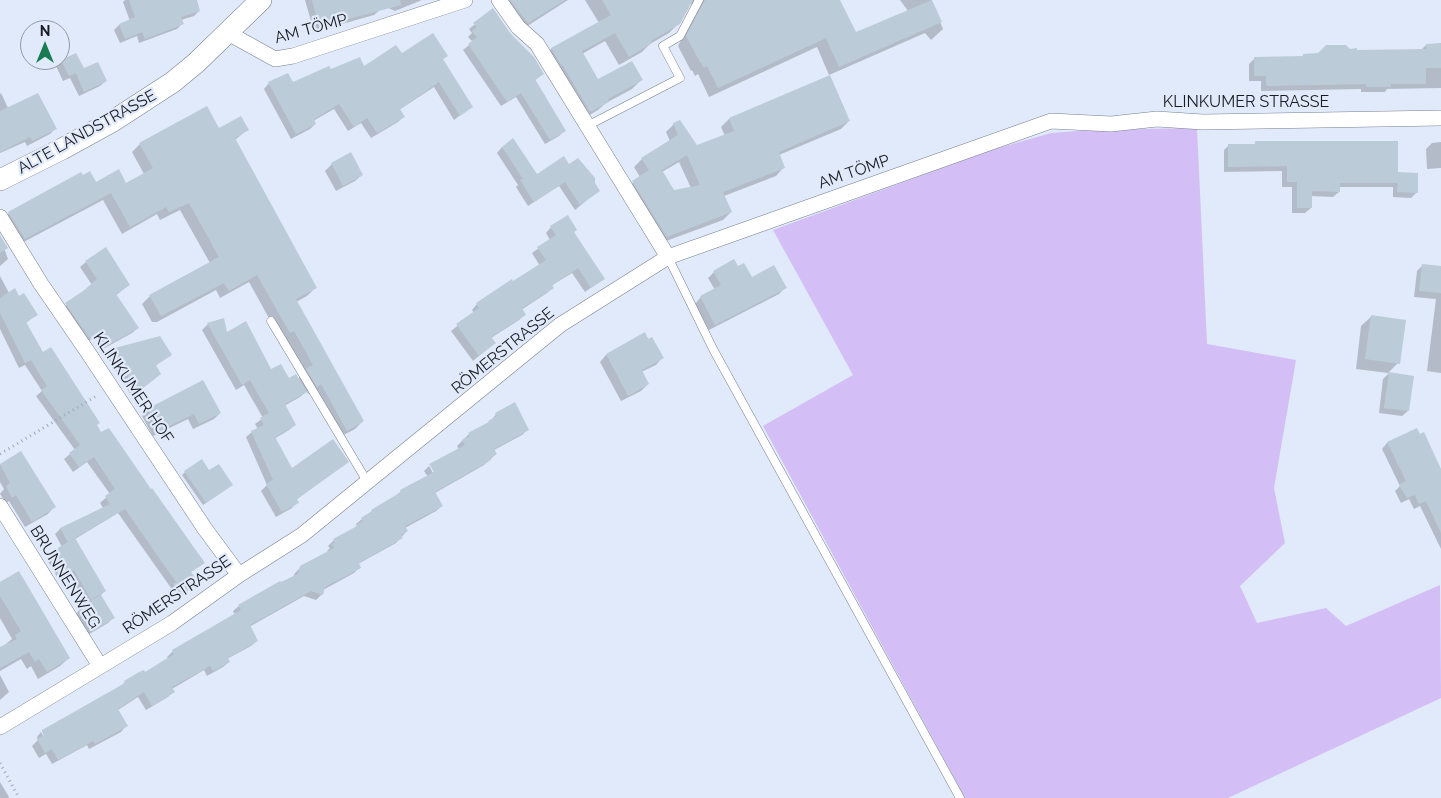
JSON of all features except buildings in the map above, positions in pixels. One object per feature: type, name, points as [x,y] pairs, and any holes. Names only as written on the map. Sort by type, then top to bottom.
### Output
[{"type":"main road","name":"ALTE LANDSTRASSE","points":[[0,180],[62,149],[173,82],[196,63],[262,0]]},
{"type":"street","name":"AM TÖMP","points":[[228,33],[275,60],[294,56],[465,0]]},
{"type":"street","points":[[499,0],[518,27],[537,44],[668,257]]},
{"type":"street","name":"KLINKUMER STRASSE","points":[[1052,122],[1111,124],[1157,118],[1203,122],[1441,118]]},
{"type":"street","name":"AM TÖMP","points":[[668,257],[1052,122]]},
{"type":"street","name":"KLINKUMER HOF","points":[[0,218],[41,284],[205,529],[239,575]]},
{"type":"street","name":"RÖMERSTRASSE","points":[[0,727],[172,623],[239,575],[302,534],[368,483],[560,325],[668,257]]},
{"type":"street","name":"BRUNNENWEG","points":[[0,506],[100,666]]},
{"type":"lane","points":[[587,126],[680,78],[663,46],[680,36],[699,0]]},
{"type":"lane","points":[[668,257],[753,422],[960,798]]},
{"type":"lane","points":[[271,321],[368,483]]},
{"type":"path","points":[[0,454],[111,386]]},
{"type":"path","points":[[0,762],[19,798]]},
{"type":"shaded area","points":[[1197,128],[1207,344],[1296,360],[1274,488],[1285,543],[1240,586],[1257,623],[1326,608],[1346,626],[1440,585],[1441,698],[1228,798],[965,798],[763,426],[853,375],[773,230],[988,151],[1051,133],[1091,130]]}]
